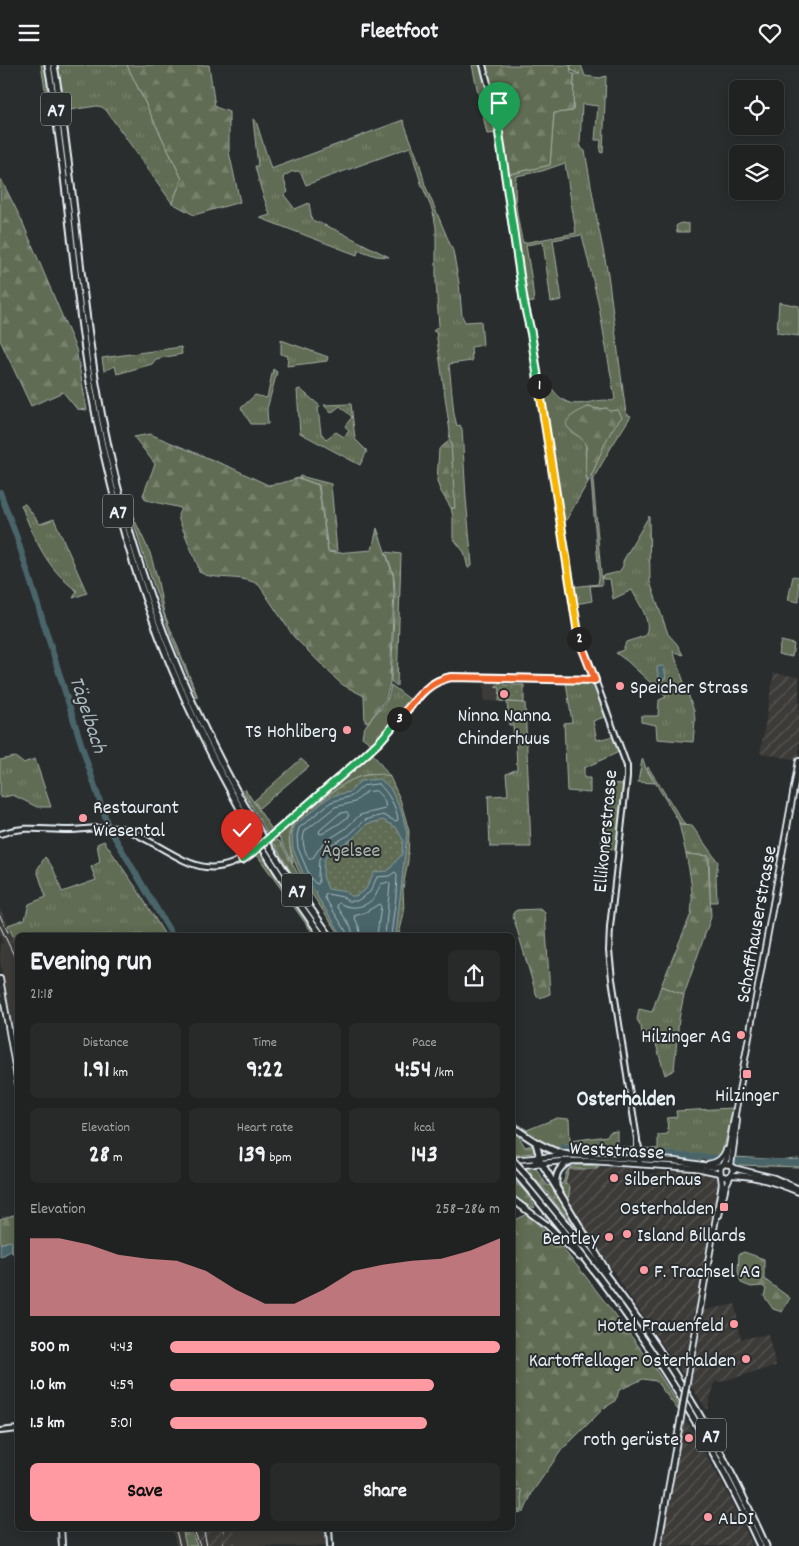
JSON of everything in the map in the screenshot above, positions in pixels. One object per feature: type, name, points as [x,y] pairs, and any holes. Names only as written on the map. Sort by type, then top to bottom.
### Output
[{"type":"highway","name":"A7","points":[[48,65],[62,154],[87,365],[103,451],[120,519],[146,601],[177,681],[216,765],[263,843],[328,933]]},
{"type":"highway","name":"A7","points":[[54,65],[68,151],[93,364],[105,431],[126,517],[152,599],[181,675],[218,756],[286,885],[320,933]]},
{"type":"highway","points":[[515,1128],[536,1143],[552,1151],[568,1155]]},
{"type":"highway","name":"A7","points":[[536,1143],[541,1163],[620,1295]]},
{"type":"highway","points":[[534,1164],[538,1157]]},
{"type":"highway","points":[[556,1187],[555,1180],[558,1171],[564,1164],[571,1161]]},
{"type":"highway","name":"A7","points":[[515,1163],[573,1233],[656,1345],[696,1409],[735,1481],[766,1546]]},
{"type":"highway","name":"A7","points":[[515,1170],[597,1273],[650,1347],[727,1477],[760,1546]]},
{"type":"highway","name":"A7","points":[[515,1201],[554,1231],[597,1273]]},
{"type":"main road","name":"Schaffhauserstrasse","points":[[723,1164],[727,1158],[740,1092],[799,761]]},
{"type":"main road","points":[[0,979],[2,1002],[15,1068]]},
{"type":"main road","name":"Schaffhauserstrasse","points":[[732,1166],[740,1092]]},
{"type":"main road","points":[[703,1165],[714,1163],[723,1156],[735,1112]]},
{"type":"main road","name":"Weststrasse","points":[[515,1160],[568,1155],[640,1159],[715,1167],[723,1164]]},
{"type":"main road","name":"Weststrasse","points":[[515,1168],[541,1163],[640,1159],[705,1169],[721,1174]]},
{"type":"main road","points":[[658,1546],[722,1184],[720,1169],[723,1164],[732,1166],[774,1178],[799,1190]]},
{"type":"main road","points":[[712,1241],[726,1185],[733,1172],[732,1166]]},
{"type":"main road","points":[[721,1174],[726,1177],[764,1180],[799,1190]]},
{"type":"main road","points":[[61,1531],[62,1546]]},
{"type":"street","name":"Ellikonerstrasse","points":[[483,65],[499,133],[575,622],[579,640],[628,771],[610,927],[609,951],[640,1159]]},
{"type":"street","points":[[0,834],[30,827],[67,830],[122,829],[134,833],[196,865],[208,868],[223,867],[242,860],[253,852],[364,756],[434,682],[451,677],[595,680]]},
{"type":"street","points":[[0,1431],[15,1429]]},
{"type":"street","points":[[328,1531],[330,1546]]},
{"type":"shaded area","points":[[774,673],[799,677],[799,757],[797,760],[760,753]]},
{"type":"shaded area","name":"Ninna Nanna Chinderhuus","points":[[484,681],[524,681],[524,703],[484,701]]},
{"type":"shaded area","points":[[0,908],[15,941],[15,951],[0,918]]},
{"type":"shaded area","points":[[0,918],[15,951],[15,1052],[0,960],[0,942],[3,943],[0,936]]},
{"type":"shaded area","points":[[599,1166],[631,1168],[634,1178],[667,1171],[713,1172],[717,1174],[719,1186],[709,1232],[710,1240],[696,1312],[735,1304],[741,1339],[768,1334],[776,1366],[715,1382],[707,1410],[622,1285],[568,1201],[569,1186],[565,1184],[569,1169],[597,1169]]},
{"type":"shaded area","points":[[684,1416],[726,1490],[753,1546],[658,1546],[681,1417]]},
{"type":"shaded area","points":[[173,1531],[183,1531],[186,1546],[176,1546]]},
{"type":"shaded area","points":[[191,1531],[235,1531],[235,1546],[197,1546]]},
{"type":"shaded area","points":[[235,1531],[327,1531],[328,1546],[235,1546]]},
{"type":"green space","points":[[41,65],[127,65],[182,179],[172,203],[102,107],[97,106],[49,113]]},
{"type":"green space","points":[[127,65],[209,65],[215,107],[229,112],[229,152],[240,202],[194,215],[172,203],[182,179]]},
{"type":"green space","points":[[472,65],[483,65],[499,133],[487,134]]},
{"type":"green space","points":[[483,65],[570,65],[571,73],[574,74],[573,111],[554,113],[550,165],[505,175],[499,133]]},
{"type":"green space","points":[[570,65],[581,65],[585,76],[600,78],[606,76],[603,153],[600,152],[601,140],[595,140],[598,106],[582,104],[580,144],[585,151],[608,274],[626,414],[631,416],[593,479],[591,476],[606,439],[615,424],[609,411],[607,408],[588,407],[571,432],[583,439],[586,446],[586,477],[588,482],[564,524],[561,526],[540,375],[558,395],[570,403],[576,404],[600,400],[612,401],[615,399],[598,301],[582,235],[553,240],[562,300],[551,302],[543,242],[526,245],[534,302],[524,303],[505,175],[550,165],[554,113],[573,111],[574,74],[580,74],[572,71]],"holes":[[[565,163],[576,233],[523,243],[516,209],[516,176],[542,171]]]},
{"type":"green space","points":[[253,119],[256,121],[271,169],[403,120],[420,165],[425,185],[453,251],[459,283],[462,316],[465,322],[481,321],[483,345],[471,347],[472,361],[449,364],[454,414],[457,426],[460,425],[462,429],[472,565],[468,568],[464,552],[453,538],[451,508],[454,508],[451,442],[449,441],[450,432],[436,332],[433,331],[439,326],[436,283],[436,227],[433,212],[421,183],[410,147],[306,185],[301,173],[298,171],[291,172],[283,177],[288,192],[284,195],[295,209],[309,203],[312,220],[389,257],[376,256],[362,251],[358,251],[357,255],[260,218],[270,215],[255,166],[258,166]]},
{"type":"green space","points":[[1,179],[22,221],[76,349],[87,410],[77,409],[63,392],[31,406],[0,340]]},
{"type":"green space","points":[[681,223],[689,224],[689,232],[677,232],[676,226]]},
{"type":"green space","points":[[779,302],[799,306],[799,336],[777,333]]},
{"type":"green space","points":[[281,340],[328,357],[327,361],[287,366],[288,356],[281,354]]},
{"type":"green space","points":[[181,347],[182,354],[156,359],[152,364],[117,374],[115,366],[104,371],[102,358]]},
{"type":"green space","points":[[273,369],[277,372],[267,409],[268,424],[251,424],[241,408],[255,395],[267,398]]},
{"type":"green space","points":[[300,389],[320,406],[318,409],[321,433],[326,439],[336,432],[344,437],[349,431],[345,426],[352,417],[340,406],[331,413],[324,405],[351,404],[355,439],[367,451],[360,465],[300,433],[297,390]]},
{"type":"green space","points":[[588,407],[607,408],[609,411],[618,410],[622,417],[606,440],[588,482],[586,447],[584,442],[566,425],[574,414]]},
{"type":"green space","points":[[150,434],[268,485],[298,478],[318,485],[328,552],[372,550],[377,528],[393,575],[394,591],[390,683],[386,699],[369,721],[365,722],[364,696],[337,680],[294,637],[259,585],[248,580],[209,576],[199,572],[179,520],[178,515],[181,508],[146,500],[143,495],[155,464],[134,437]]},
{"type":"green space","points":[[449,441],[451,442],[455,508],[451,508],[437,481],[439,449]]},
{"type":"green space","points":[[300,476],[331,484],[337,552],[328,551],[319,485],[299,478]]},
{"type":"green space","points":[[591,479],[593,480],[602,585],[590,586],[592,601],[575,604],[572,587],[598,584],[599,577]]},
{"type":"green space","points":[[25,504],[40,524],[54,519],[87,593],[73,598],[77,591],[57,573],[43,553],[21,505]]},
{"type":"green space","points":[[130,510],[150,553],[164,613],[197,698],[171,636]]},
{"type":"green space","points":[[649,516],[650,582],[668,634],[677,644],[683,655],[673,651],[694,711],[693,742],[657,739],[656,725],[641,722],[641,716],[658,716],[659,700],[666,697],[616,653],[623,650],[626,642],[645,636],[647,630],[646,618],[632,590],[613,599],[610,579],[603,579],[602,576],[619,572],[623,566],[623,561]]},
{"type":"green space","points":[[386,552],[401,554],[397,686],[391,681],[394,576]]},
{"type":"green space","points":[[793,576],[799,577],[799,602],[788,600]]},
{"type":"green space","points":[[781,641],[794,644],[792,657],[778,654]]},
{"type":"green space","points":[[502,680],[505,685],[524,685],[524,703],[499,701],[500,688],[495,687]]},
{"type":"green space","points":[[566,682],[590,683],[596,687],[607,716],[593,721],[597,740],[614,736],[621,751],[584,768],[584,778],[590,778],[590,793],[567,791],[564,723],[572,722]]},
{"type":"green space","points":[[391,685],[412,701],[377,742],[370,743],[362,737],[363,732],[368,722],[387,700]]},
{"type":"green space","points":[[507,702],[525,703],[531,847],[490,847],[488,796],[508,795],[506,774],[517,769],[516,744],[514,743],[513,725],[509,725]]},
{"type":"green space","points":[[373,754],[390,777],[374,774],[359,777],[333,792],[301,816],[291,828],[289,837],[293,863],[277,833],[362,760]]},
{"type":"green space","points":[[15,757],[23,763],[35,759],[51,807],[37,807],[13,795],[0,798],[0,760]]},
{"type":"green space","points":[[301,759],[309,766],[259,808],[254,801]]},
{"type":"green space","points":[[643,759],[646,769],[655,783],[638,782]]},
{"type":"green space","points":[[648,767],[685,825],[681,825],[647,769]]},
{"type":"green space","name":"Ägelsee","points":[[382,774],[390,777],[400,799],[409,831],[408,861],[403,888],[404,913],[399,933],[339,933],[305,883],[291,852],[289,839],[292,827],[303,814],[348,782],[368,775]]},
{"type":"green space","points":[[607,783],[625,784],[618,849],[601,849]]},
{"type":"green space","points":[[245,789],[271,828],[271,833],[267,836],[265,829],[243,791]]},
{"type":"green space","points":[[678,819],[681,825],[692,826],[718,862],[716,876],[717,902],[710,902],[709,856],[686,854]]},
{"type":"green space","points":[[104,841],[137,889],[164,933],[15,933],[15,941],[8,925],[25,919],[29,904],[46,897],[37,870],[45,857],[53,869],[62,892],[96,880],[91,867],[100,862],[97,844]]},
{"type":"green space","points":[[271,841],[280,842],[303,883],[301,884],[292,874]]},
{"type":"green space","points":[[260,849],[316,933],[313,933],[257,855]]},
{"type":"green space","points":[[686,854],[708,856],[711,917],[684,995],[661,986],[691,914],[692,891]]},
{"type":"green space","points":[[541,909],[545,913],[550,994],[540,998],[537,997],[513,916],[517,910]]},
{"type":"green space","points":[[661,986],[684,995],[679,1019],[674,1070],[665,1075],[656,1044],[643,1043],[641,1026],[637,1020],[639,1009],[652,1012]]},
{"type":"green space","points":[[733,1108],[723,1152],[719,1157],[644,1150],[644,1148],[658,1149],[658,1135],[668,1134],[667,1118],[677,1117],[676,1111]]},
{"type":"green space","points":[[557,1118],[569,1119],[570,1141],[607,1136],[610,1132],[617,1131],[617,1146],[634,1148],[615,1149],[564,1144],[563,1151],[536,1140],[515,1125],[515,1122],[527,1130]]},
{"type":"green space","points":[[515,1132],[525,1147],[533,1145],[535,1148],[533,1153],[515,1155]]},
{"type":"green space","points":[[564,1144],[633,1150],[632,1154],[589,1153],[563,1150]]},
{"type":"green space","points":[[645,1150],[715,1156],[714,1160],[649,1156]]},
{"type":"green space","points":[[736,1157],[782,1160],[799,1159],[799,1167],[740,1165],[736,1162]]},
{"type":"green space","points":[[579,1165],[599,1166],[597,1169],[569,1169]]},
{"type":"green space","points":[[535,1167],[547,1185],[552,1186],[584,1239],[547,1192],[525,1168]]},
{"type":"green space","points":[[569,1169],[565,1184],[570,1186],[568,1201],[560,1184],[563,1183]]},
{"type":"green space","points":[[515,1180],[535,1207],[525,1204],[515,1196]]},
{"type":"green space","points":[[527,1214],[562,1248],[653,1365],[679,1405],[678,1410],[656,1381],[643,1379],[619,1390],[614,1402],[604,1408],[563,1448],[533,1491],[524,1512],[515,1513],[515,1220]]},
{"type":"green space","points":[[15,1215],[15,1253],[12,1253],[11,1246],[6,1242],[0,1244],[0,1219]]},
{"type":"green space","points":[[744,1252],[764,1259],[764,1279],[790,1298],[782,1312],[773,1309],[764,1296],[766,1289],[762,1286],[751,1287],[741,1283],[738,1271],[739,1254]]},
{"type":"green space","points":[[521,1489],[523,1510],[515,1511],[515,1490]]},
{"type":"green space","points":[[183,1531],[191,1531],[197,1546],[186,1546]]},
{"type":"water","points":[[664,666],[666,678],[660,681],[657,667]]},
{"type":"water","name":"Ägelsee","points":[[380,779],[390,788],[401,810],[407,833],[396,933],[341,933],[318,898],[317,891],[315,892],[306,880],[293,849],[292,835],[295,825],[328,798],[350,792],[360,781]],"holes":[[[383,820],[396,827],[403,840],[402,854],[388,871],[374,872],[366,889],[356,896],[328,889],[323,876],[324,860],[330,851],[352,839],[367,824]]]},
{"type":"water","points":[[12,1242],[11,1251],[0,1257],[0,1244]]},
{"type":"waterway","name":"Tägelbach","points":[[0,492],[17,538],[108,826],[171,933]]},
{"type":"waterway","name":"Tägelbach","points":[[563,1147],[633,1152]]},
{"type":"waterway","name":"Tägelbach","points":[[648,1153],[717,1158]]},
{"type":"waterway","name":"Tägelbach","points":[[737,1161],[799,1163]]},
{"type":"railway","points":[[0,916],[8,932]]},
{"type":"railway","points":[[0,926],[15,958]]},
{"type":"railway","points":[[176,1531],[180,1546]]},
{"type":"railway","points":[[194,1531],[200,1546]]},
{"type":"railway","points":[[204,1531],[207,1546]]},
{"type":"railway","points":[[223,1546],[224,1531]]},
{"type":"place","name":"Speicher Strass","points":[[620,686]]},
{"type":"place","name":"Ninna Nanna Chinderhuus","points":[[504,694]]},
{"type":"place","name":"TS Hohliberg","points":[[347,730]]},
{"type":"place","name":"Restaurant Wiesental","points":[[83,818]]},
{"type":"place","name":"Hilzinger AG","points":[[741,1035]]},
{"type":"place","name":"Hilzinger","points":[[747,1074]]},
{"type":"place","name":"Silberhaus","points":[[614,1178]]},
{"type":"place","name":"Osterhalden","points":[[724,1207]]},
{"type":"place","name":"Island Billards","points":[[627,1234]]},
{"type":"place","name":"Bentley","points":[[609,1237]]},
{"type":"place","name":"F. Trachsel AG","points":[[644,1270]]},
{"type":"place","name":"Hotel Frauenfeld","points":[[734,1324]]},
{"type":"place","name":"Kartoffellager Osterhalden","points":[[746,1359]]},
{"type":"place","name":"roth gerüste","points":[[689,1438]]},
{"type":"place","name":"ALDI","points":[[708,1517]]},
{"type":"district","name":"Osterhalden","points":[[626,1098]]},
{"type":"route","points":[[242,860],[372,750],[434,682],[451,677],[595,680],[579,640],[575,622],[499,133]]}]
